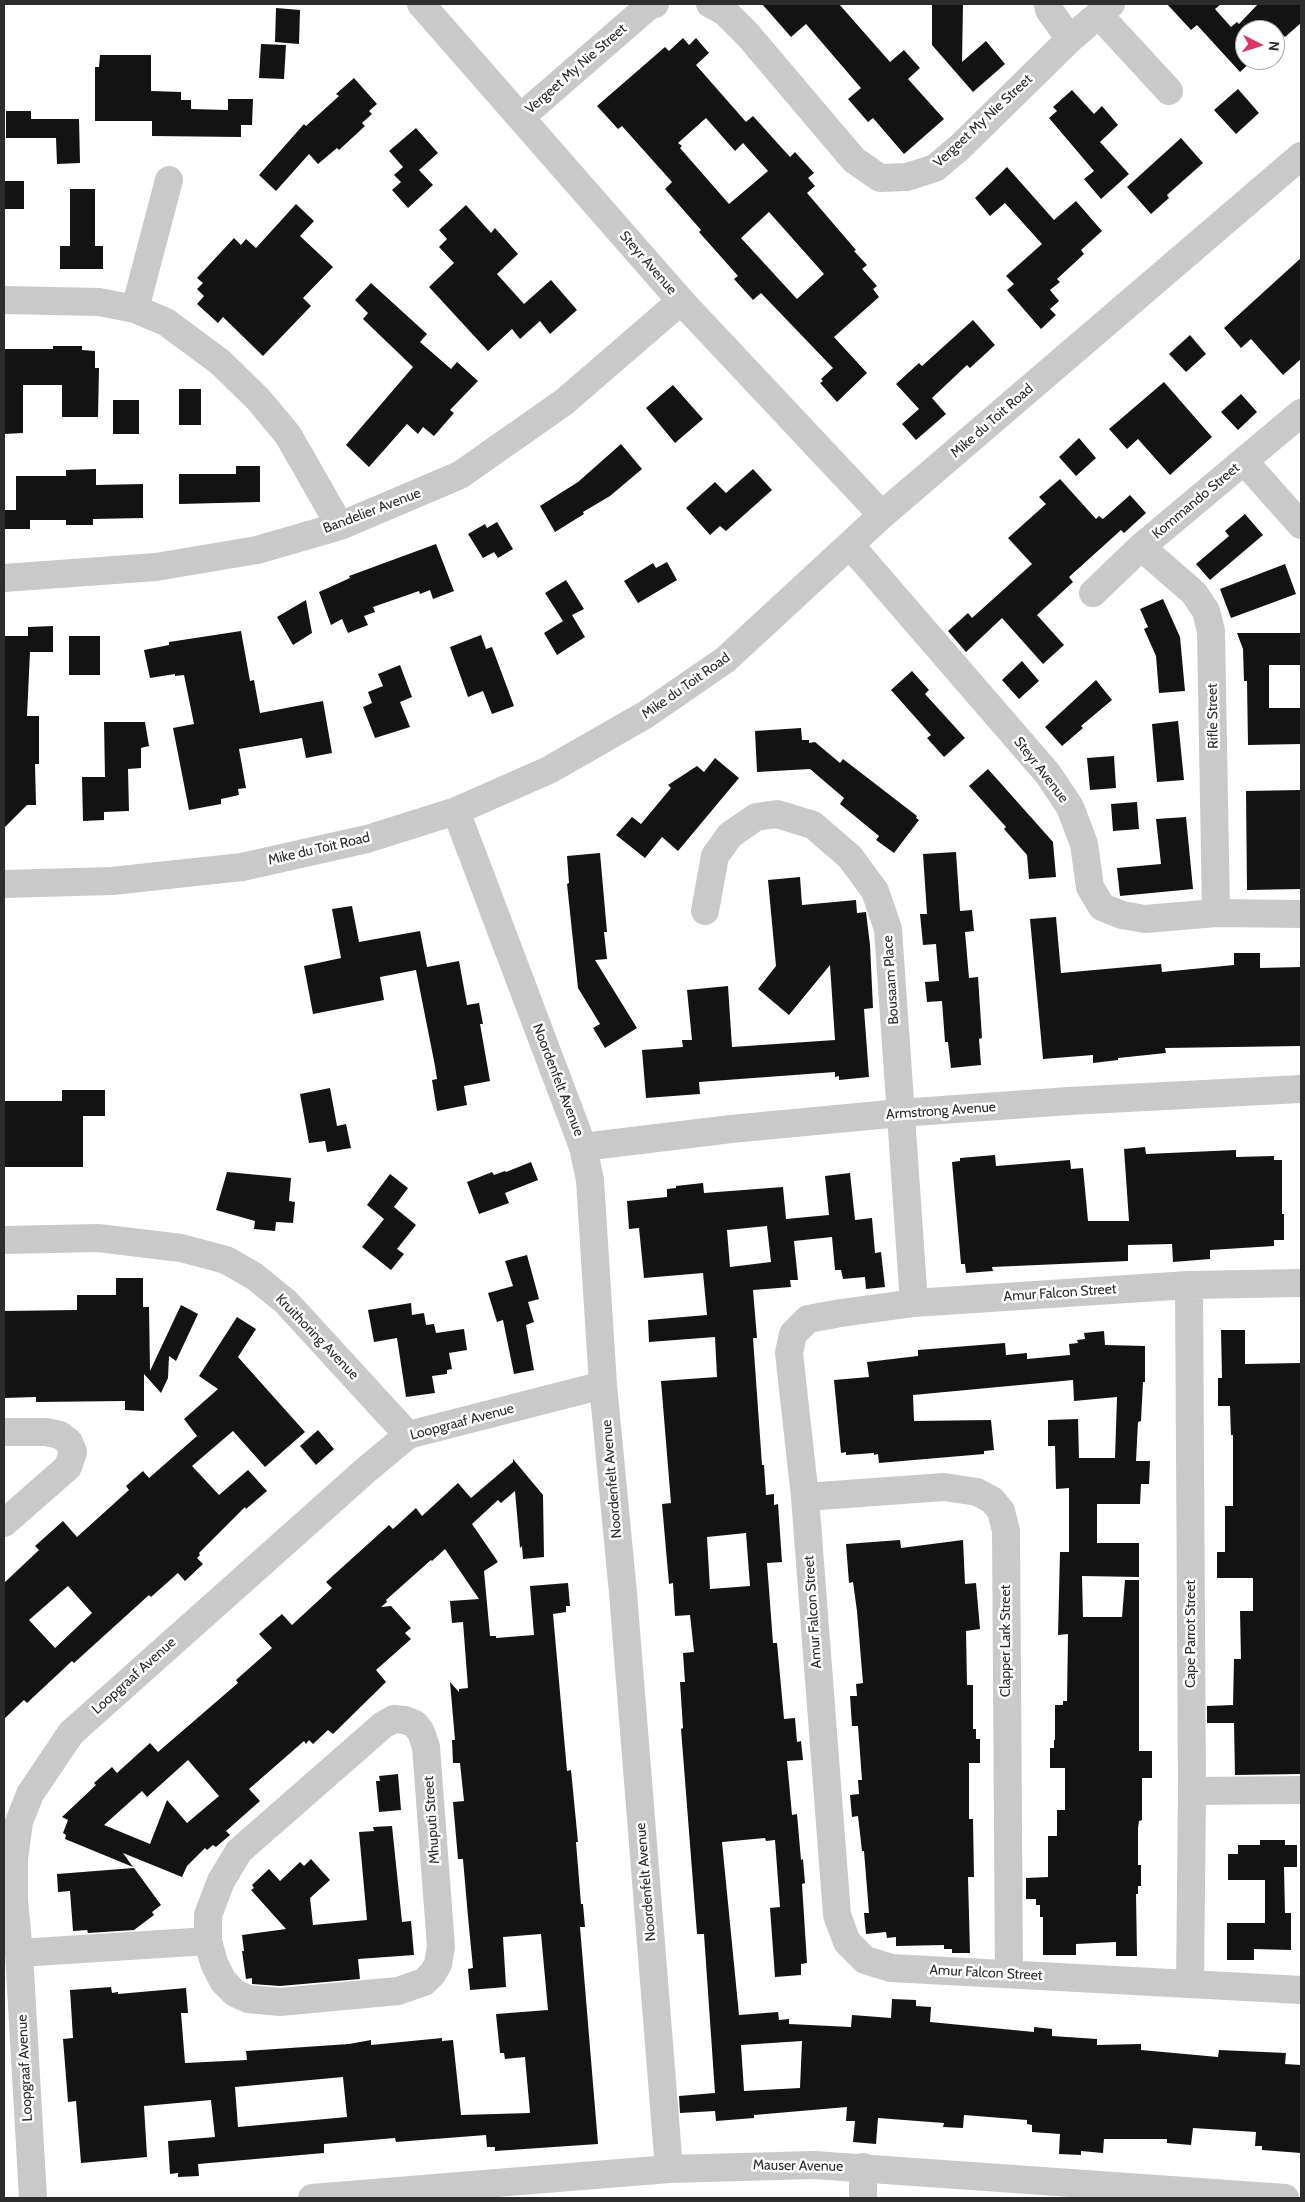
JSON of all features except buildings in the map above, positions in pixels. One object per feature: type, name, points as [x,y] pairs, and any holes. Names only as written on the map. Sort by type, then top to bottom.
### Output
[{"type":"street","name":"Steyr Avenue","points":[[421,4],[682,301],[882,515]]},
{"type":"street","name":"Vergeet My Nie Street","points":[[521,117],[650,5],[655,4]]},
{"type":"street","name":"Vergeet My Nie Street","points":[[710,4],[724,12],[748,35],[854,160],[880,178],[908,177],[935,168],[1070,39],[1105,9],[1169,91]]},
{"type":"street","points":[[1048,4],[1049,10],[1070,39]]},
{"type":"street","name":"Mike du Toit Road","points":[[4,884],[112,881],[242,866],[367,839],[456,811],[549,770],[653,710],[725,660],[882,515],[1301,156]]},
{"type":"street","points":[[135,310],[169,180]]},
{"type":"street","points":[[4,300],[99,302],[135,310],[166,322],[220,362],[258,399],[288,435],[340,526]]},
{"type":"street","name":"Bandelier Avenue","points":[[4,578],[156,567],[257,550],[340,526],[460,475],[564,402],[682,301]]},
{"type":"street","name":"Kommando Street","points":[[1093,592],[1141,547],[1301,414]]},
{"type":"street","points":[[1244,461],[1301,525]]},
{"type":"street","name":"Steyr Avenue","points":[[850,544],[1048,774],[1070,807],[1084,844],[1090,887],[1102,907],[1122,915],[1144,919],[1216,913],[1301,914]]},
{"type":"street","name":"Rifle Street","points":[[1141,547],[1194,593],[1206,611],[1211,631],[1216,913]]},
{"type":"street","name":"Noordenfelt Avenue","points":[[456,811],[583,1147],[590,1180],[603,1385],[623,1603],[669,2169]]},
{"type":"street","name":"Bousaam Place","points":[[705,911],[715,856],[730,835],[756,817],[778,814],[813,825],[850,857],[875,891],[888,929],[914,1303]]},
{"type":"street","name":"Armstrong Avenue","points":[[583,1147],[731,1129],[900,1113],[1069,1101],[1301,1089]]},
{"type":"street","name":"Kruithoring Avenue","points":[[4,1240],[98,1238],[181,1248],[226,1260],[254,1276],[286,1302],[408,1435]]},
{"type":"street","name":"Amur Falcon Street","points":[[1301,1283],[1189,1285],[914,1303],[808,1319],[793,1334],[789,1353],[805,1497],[837,1915],[847,1942],[864,1960],[891,1968],[1301,1990]]},
{"type":"street","name":"Cape Parrot Street","points":[[1189,1285],[1192,1791],[1190,1983]]},
{"type":"street","name":"Loopgraaf Avenue","points":[[33,2198],[19,1952],[14,1900],[14,1859],[19,1822],[30,1794],[71,1733],[366,1470],[408,1435],[603,1385]]},
{"type":"street","points":[[4,1432],[46,1432],[60,1435],[69,1442],[73,1452],[68,1467],[4,1523]]},
{"type":"street","name":"Clapper Lark Street","points":[[805,1497],[944,1487],[976,1492],[992,1500],[1001,1511],[1006,1531],[1009,1974]]},
{"type":"street","name":"Mhuputi Street","points":[[394,1719],[405,1720],[415,1724],[422,1732],[430,1778],[441,1947],[438,1964],[433,1973],[424,1982],[398,1991],[280,2002],[248,1999],[235,1993],[223,1981],[214,1963],[208,1940],[208,1915],[221,1881],[240,1851],[383,1725],[394,1719]]},
{"type":"street","points":[[1192,1791],[1301,1790]]},
{"type":"street","points":[[19,1952],[208,1940]]},
{"type":"street","name":"Mauser Avenue","points":[[312,2198],[669,2169],[751,2165],[862,2167],[991,2188],[1271,2198]]},
{"type":"street","points":[[862,2167],[863,2198]]}]
